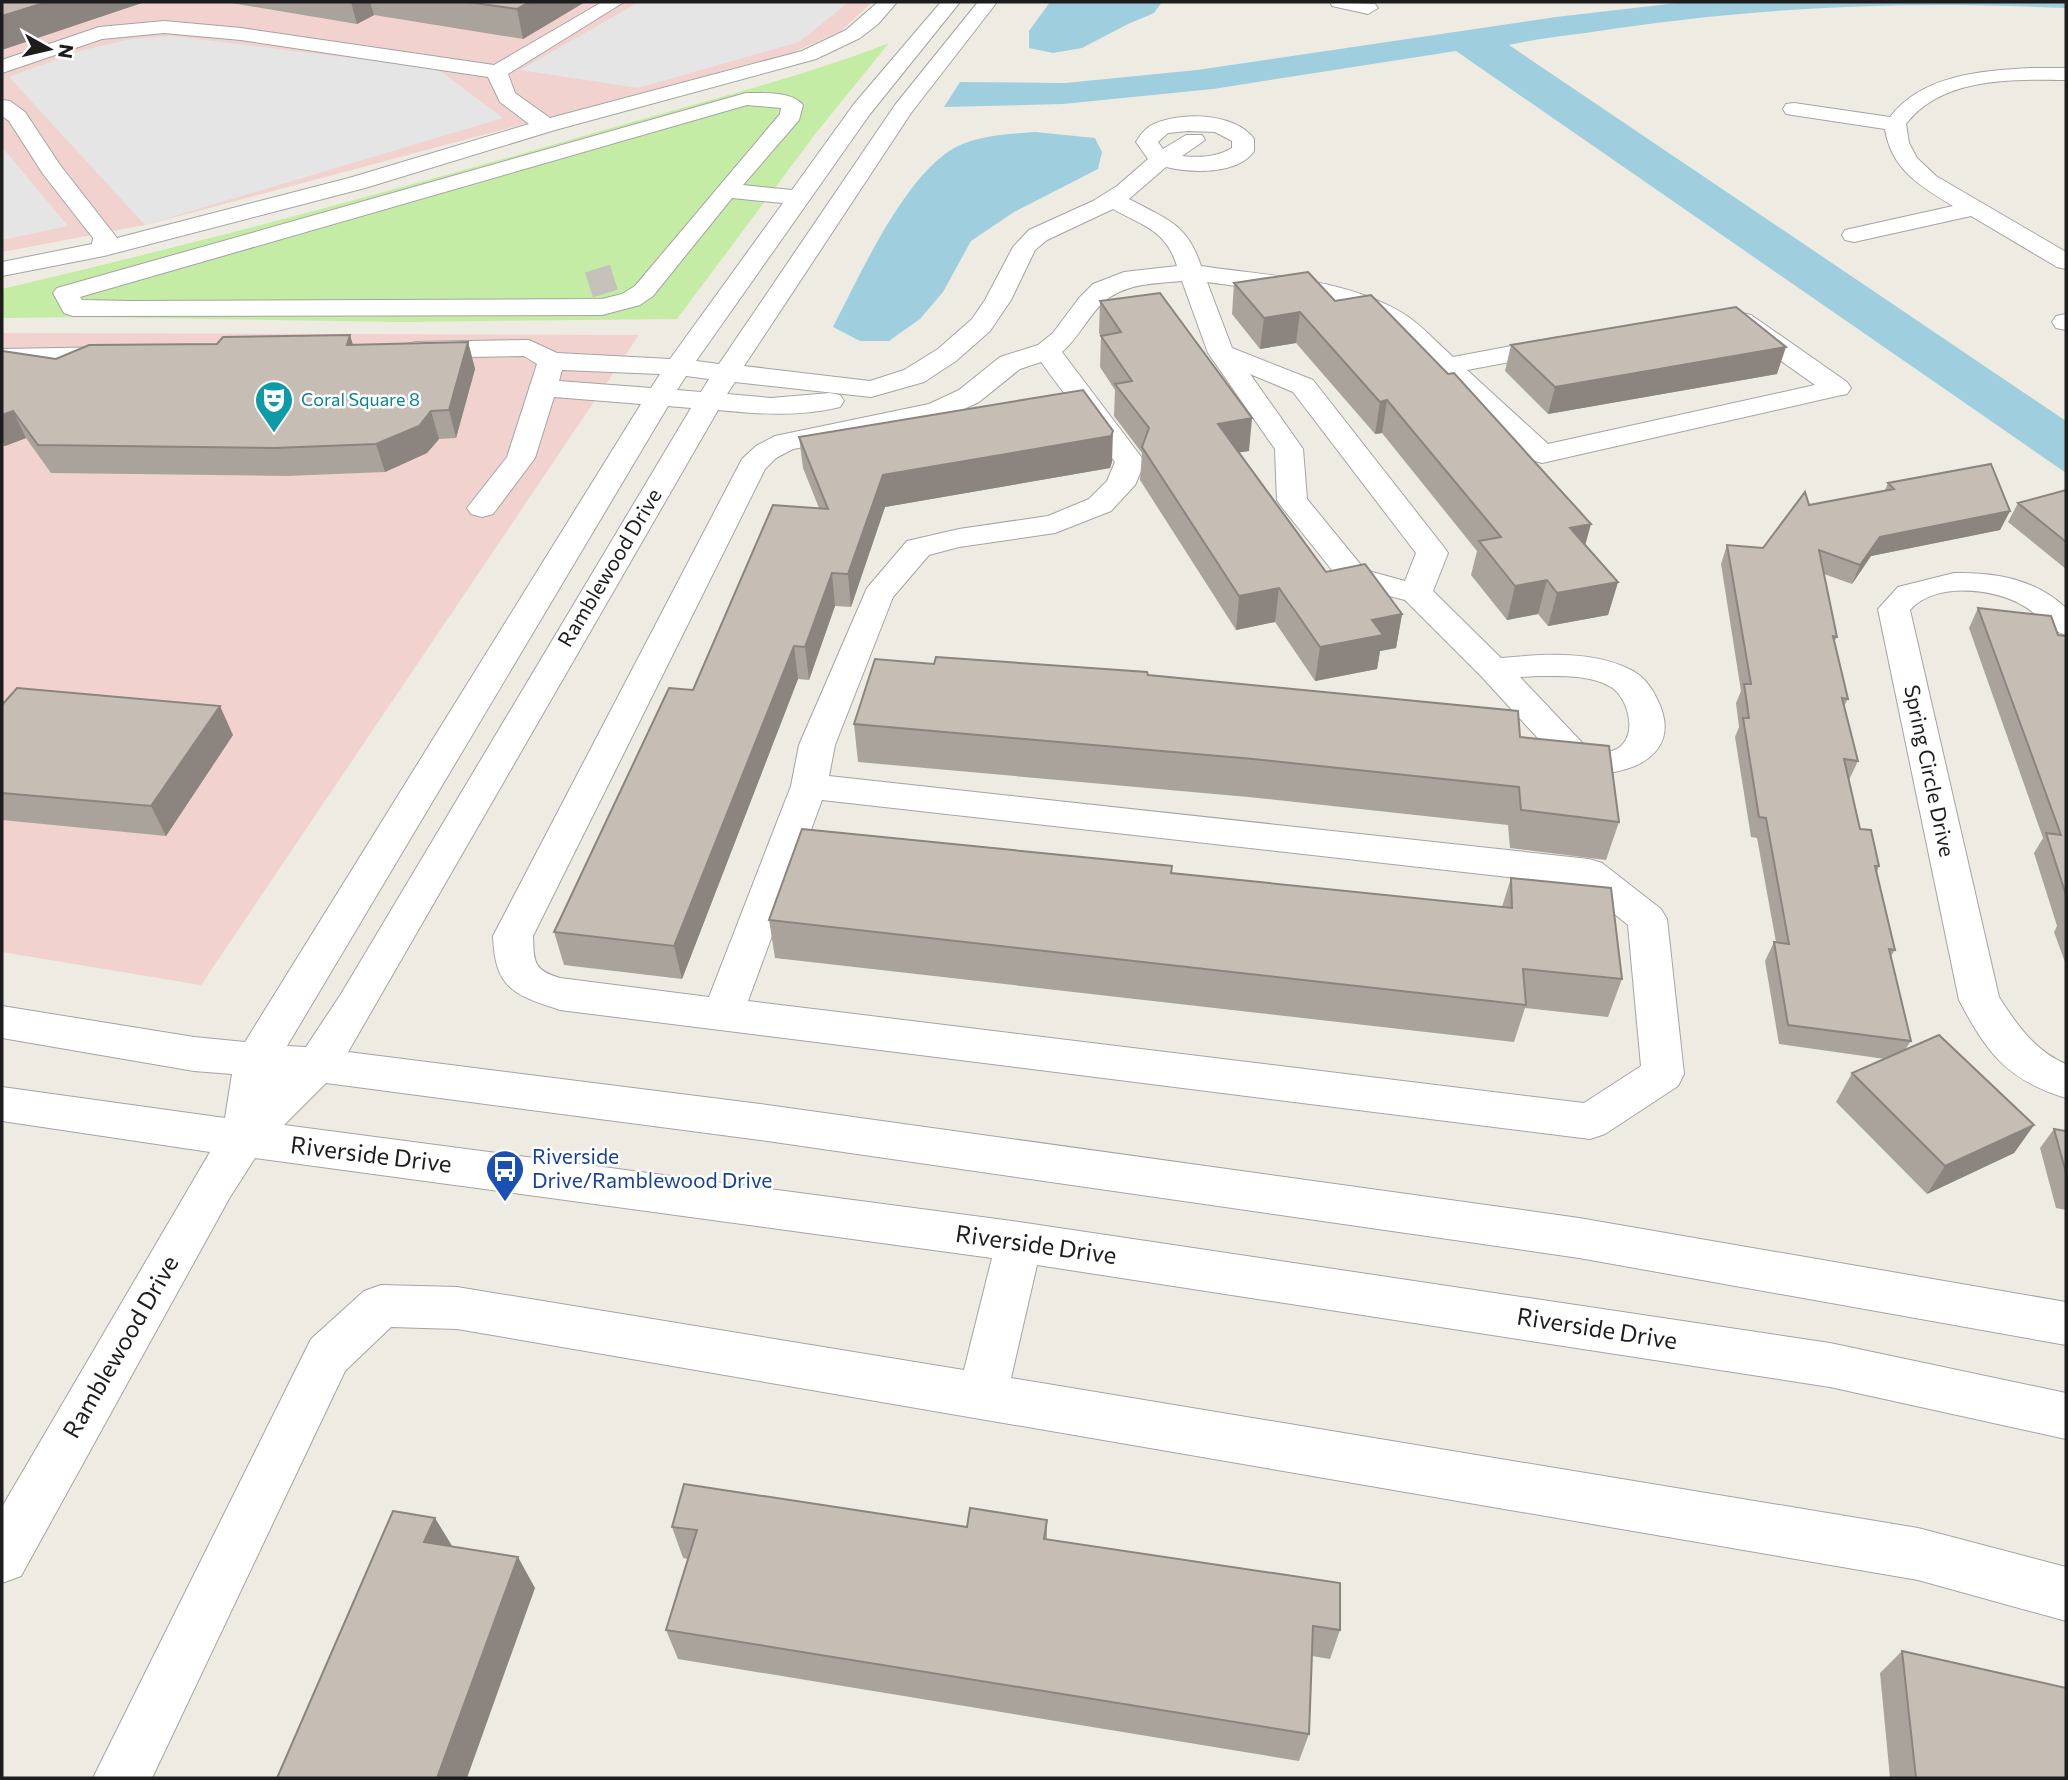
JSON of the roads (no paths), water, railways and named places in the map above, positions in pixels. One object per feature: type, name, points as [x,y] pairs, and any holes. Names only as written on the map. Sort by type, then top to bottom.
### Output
[{"type":"street","points":[[2,67],[99,33],[164,27],[241,34],[497,72],[615,2]]},
{"type":"street","points":[[2,269],[104,249],[357,183],[547,125],[809,55],[857,33],[888,2]]},
{"type":"street","name":"Ramblewood Drive","points":[[243,1139],[256,1060],[658,398],[862,109],[951,2]]},
{"type":"street","name":"Ramblewood Drive","points":[[2,1557],[214,1184],[243,1139],[317,1065],[356,1005],[726,373],[902,110],[988,2]]},
{"type":"street","points":[[1339,2],[1368,8]]},
{"type":"street","points":[[497,72],[498,86],[510,99],[547,125]]},
{"type":"street","points":[[2066,74],[2003,77],[1936,90],[1913,103],[1895,124],[1898,143],[1907,161],[1928,181],[2066,262]]},
{"type":"street","points":[[746,99],[775,100],[792,105],[791,116],[726,190],[644,291],[631,300],[602,307],[74,308],[66,293],[472,178],[746,99]]},
{"type":"street","points":[[2,106],[17,117],[51,169],[104,237],[104,249]]},
{"type":"street","points":[[1794,109],[1895,124]]},
{"type":"street","points":[[547,374],[678,367],[857,389],[871,388],[914,376],[947,355],[981,325],[998,300],[1025,247],[1038,235],[1112,199],[1163,158],[1194,140]]},
{"type":"street","points":[[441,157],[472,178]]},
{"type":"street","points":[[726,190],[799,198]]},
{"type":"street","points":[[1112,199],[1166,229],[1182,244],[1221,353],[1289,449],[1292,500],[1354,577],[1416,593],[1493,668]]},
{"type":"street","points":[[1854,235],[1973,208]]},
{"type":"street","points":[[628,272],[671,257]]},
{"type":"street","points":[[809,786],[1589,873],[1647,919],[1663,1074],[1590,1121],[560,994],[528,985],[514,965],[513,936],[752,465],[766,452],[785,442],[878,425],[939,410],[969,396],[1010,363],[1047,351],[1062,339],[1088,303],[1102,289],[1124,280],[1191,272],[1344,297],[1378,308],[1398,321],[1542,454],[1838,388],[1729,312],[1716,315]]},
{"type":"street","points":[[526,307],[589,285]]},
{"type":"street","points":[[1447,366],[1581,340]]},
{"type":"street","points":[[390,350],[528,348],[547,374],[658,398],[708,403],[771,406],[828,402],[857,389]]},
{"type":"street","points":[[723,1014],[809,786],[817,744],[878,596],[918,548],[959,538],[1055,524],[1100,505],[1120,485],[1130,462],[1047,351]]},
{"type":"street","points":[[1221,353],[1303,386],[1432,553],[1416,593]]},
{"type":"street","points":[[2,356],[140,354]]},
{"type":"street","points":[[482,508],[521,458],[547,374]]},
{"type":"street","name":"Spring Circle Drive","points":[[2066,625],[2032,597],[1998,586],[1962,583],[1932,586],[1906,595],[1894,609],[1979,999],[2004,1041],[2047,1077],[2066,1081]]},
{"type":"street","points":[[2,1022],[194,1054],[317,1065],[760,1122],[1579,1238],[2066,1324]]},
{"type":"street","name":"Riverside Drive","points":[[2,1104],[243,1139],[1019,1242],[1830,1365],[2066,1416]]},
{"type":"street","points":[[982,1397],[1019,1242]]},
{"type":"street","points":[[122,1778],[328,1354],[381,1306],[457,1308],[1918,1554],[2066,1594]]},
{"type":"water","points":[[1050,2],[1162,2],[1154,13],[1082,48],[1053,53],[1029,48],[1029,31]]},
{"type":"water","points":[[1686,2],[2066,2],[2066,8],[1897,5],[1787,10],[1676,21],[1509,45],[2066,421],[2066,473],[1456,51],[1213,89],[1063,104],[944,107],[960,82],[1065,83],[1197,70],[1556,17]]},
{"type":"water","points":[[1035,132],[1095,138],[1102,152],[1098,169],[1014,212],[971,241],[943,292],[920,319],[889,341],[860,341],[833,327],[885,228],[919,179],[937,160],[956,147],[975,140]]},
{"type":"tunnel","points":[[589,285],[617,276]]},
{"type":"place","name":"Coral Square 8","points":[[274,434]]},
{"type":"place","name":"Riverside Drive/Ramblewood Drive","points":[[505,1203]]}]
